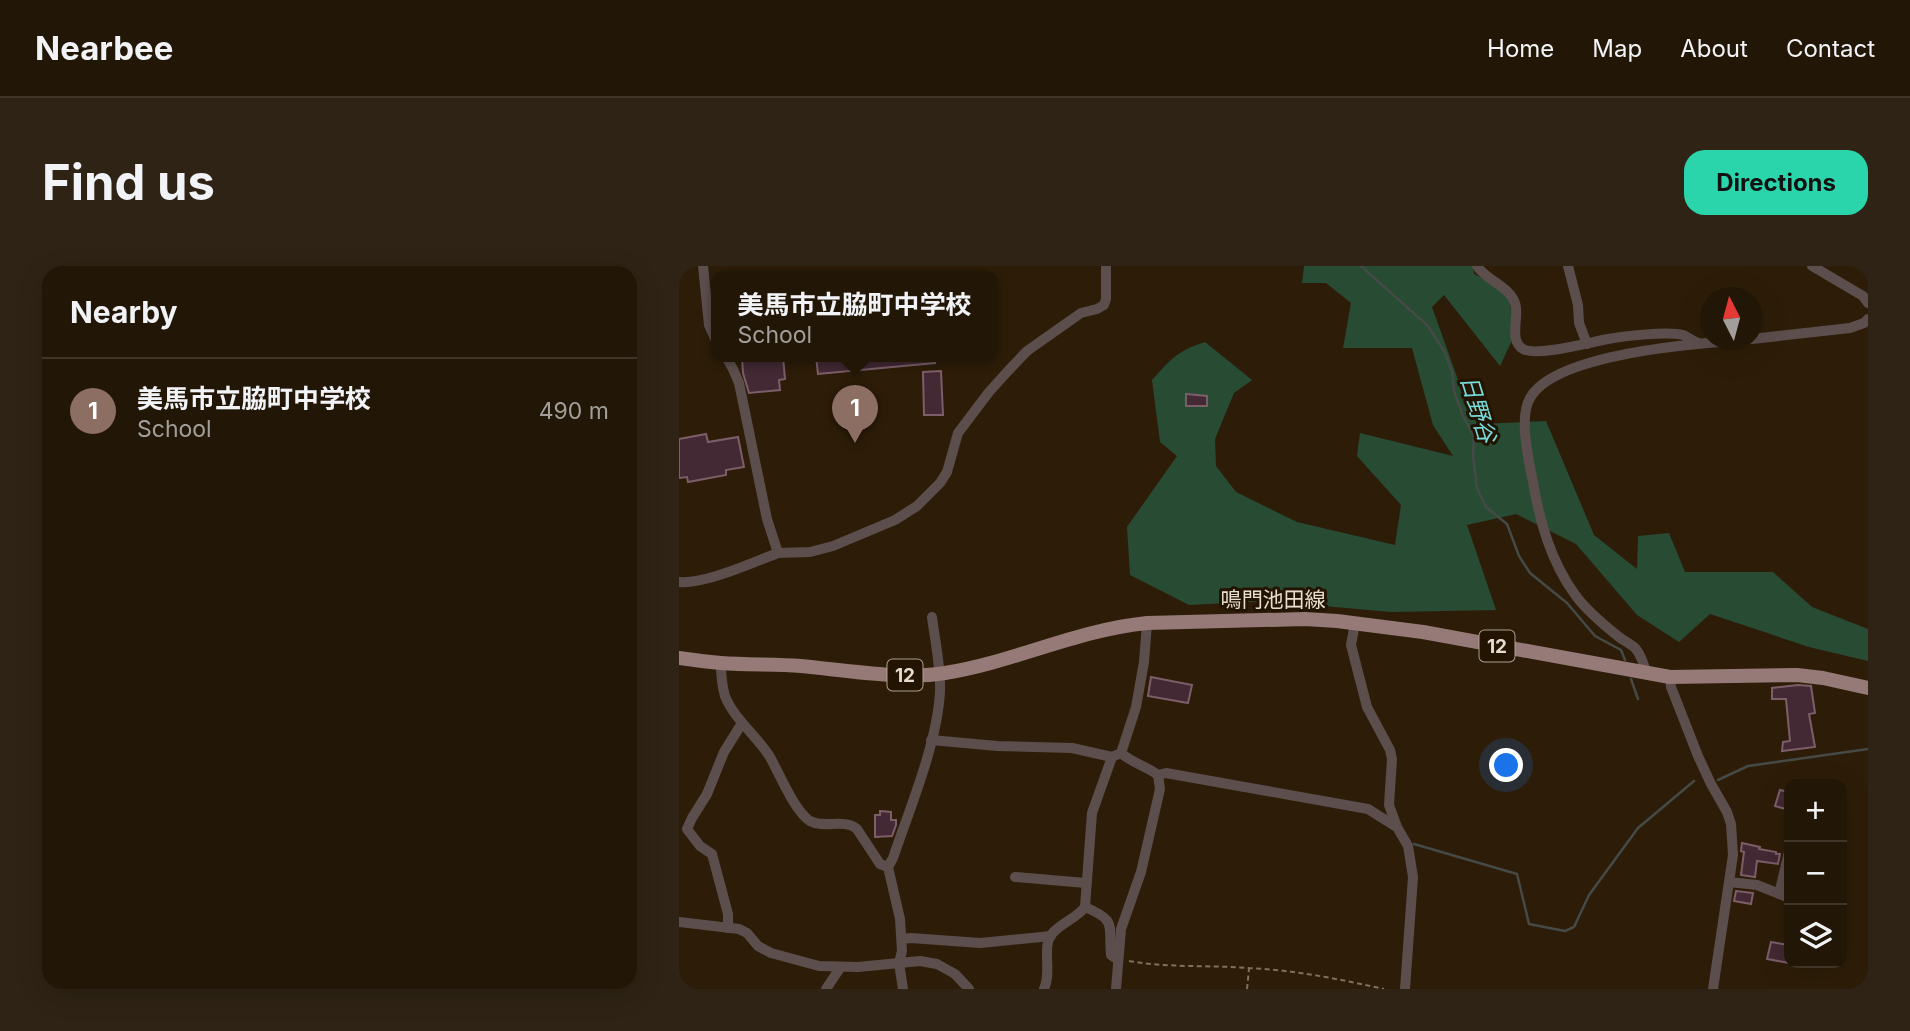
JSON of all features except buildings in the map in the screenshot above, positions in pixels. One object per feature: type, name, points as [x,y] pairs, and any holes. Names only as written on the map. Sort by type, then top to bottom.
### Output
[{"type":"main road","name":"鳴門池田線","points":[[679,658],[916,676],[973,668],[1125,625],[1305,620],[1423,632],[1669,677],[1797,675],[1868,688]]},
{"type":"street","points":[[703,266],[711,330]]},
{"type":"street","points":[[679,582],[691,582],[778,553],[810,552],[833,546],[895,520],[917,506],[947,472],[958,433],[1008,371],[1027,351],[1081,313],[1104,305],[1106,266]]},
{"type":"street","points":[[1477,266],[1485,276],[1515,300],[1518,312],[1515,334],[1518,344],[1524,350],[1537,352],[1609,338],[1656,334],[1683,335],[1698,343]]},
{"type":"street","points":[[1569,266],[1578,305],[1579,323],[1587,344]]},
{"type":"street","points":[[1812,266],[1863,296],[1868,303]]},
{"type":"street","points":[[1763,338],[1850,328],[1868,319]]},
{"type":"street","points":[[1646,673],[1644,662],[1635,648],[1607,627],[1577,598],[1551,553],[1536,502],[1524,419],[1529,399],[1552,378],[1608,358],[1698,343]]},
{"type":"street","points":[[729,362],[739,383],[767,519],[778,553]]},
{"type":"street","points":[[903,989],[899,963],[902,939],[900,919],[888,867],[919,784],[938,711],[939,674],[932,617]]},
{"type":"street","points":[[1044,989],[1051,936],[1085,907],[1091,813],[1136,707],[1147,623]]},
{"type":"street","points":[[1355,624],[1351,645],[1367,707],[1390,750],[1392,759],[1389,805],[1408,846],[1413,877],[1405,989]]},
{"type":"street","points":[[720,663],[725,696],[742,723],[769,755],[805,817],[820,825],[852,824],[880,864],[888,867]]},
{"type":"street","points":[[1669,677],[1698,756],[1731,824],[1733,855],[1713,989]]},
{"type":"street","points":[[728,928],[728,914],[712,854],[700,846],[687,830],[707,794],[724,752],[742,723]]},
{"type":"street","points":[[931,740],[997,746],[1072,748],[1116,755],[1158,775],[1166,773],[1368,809],[1397,827]]},
{"type":"street","points":[[1116,989],[1121,929],[1141,872],[1160,789],[1158,775]]},
{"type":"street","points":[[1015,877],[1086,883]]},
{"type":"street","points":[[1729,882],[1757,885],[1783,896],[1784,889]]},
{"type":"street","points":[[1085,907],[1107,919],[1112,927],[1111,955],[1117,958]]},
{"type":"street","points":[[679,922],[739,929],[747,933],[758,946],[771,953],[819,966],[841,968],[920,961],[937,964],[955,974],[969,989]]},
{"type":"street","points":[[902,939],[980,943],[1051,936]]},
{"type":"street","points":[[826,989],[841,968]]},
{"type":"path","points":[[1117,958],[1190,967],[1293,972],[1384,989]]},
{"type":"path","points":[[1247,989],[1249,968]]},
{"type":"green space","points":[[1304,266],[1473,266],[1474,274],[1508,291],[1515,334],[1500,366],[1444,295],[1432,307],[1471,416],[1480,424],[1546,421],[1594,535],[1637,569],[1638,536],[1669,533],[1685,572],[1773,572],[1812,607],[1868,629],[1868,661],[1809,647],[1710,614],[1679,642],[1637,615],[1576,544],[1516,514],[1467,525],[1496,610],[1391,612],[1267,601],[1189,605],[1130,575],[1127,527],[1177,456],[1160,442],[1152,380],[1175,357],[1195,345],[1205,342],[1252,380],[1234,393],[1215,439],[1216,466],[1236,492],[1297,522],[1395,545],[1401,505],[1357,456],[1360,433],[1453,456],[1433,425],[1412,348],[1343,348],[1351,303],[1326,283],[1302,283]]},
{"type":"waterway","name":"日野谷","points":[[1361,266],[1428,326],[1444,351],[1452,372],[1454,391],[1474,436],[1473,456],[1477,488],[1486,507],[1507,524],[1519,556],[1530,573],[1567,603],[1595,636],[1621,650],[1625,660]]},
{"type":"waterway","name":"日野谷","points":[[1631,679],[1638,699]]},
{"type":"waterway","points":[[1718,780],[1748,766],[1868,749]]},
{"type":"waterway","points":[[1414,844],[1517,874],[1529,924],[1565,931],[1574,927],[1589,895],[1638,828],[1694,781]]},
{"type":"place","name":"美馬市立脇町中学校","points":[[855,443]]}]
